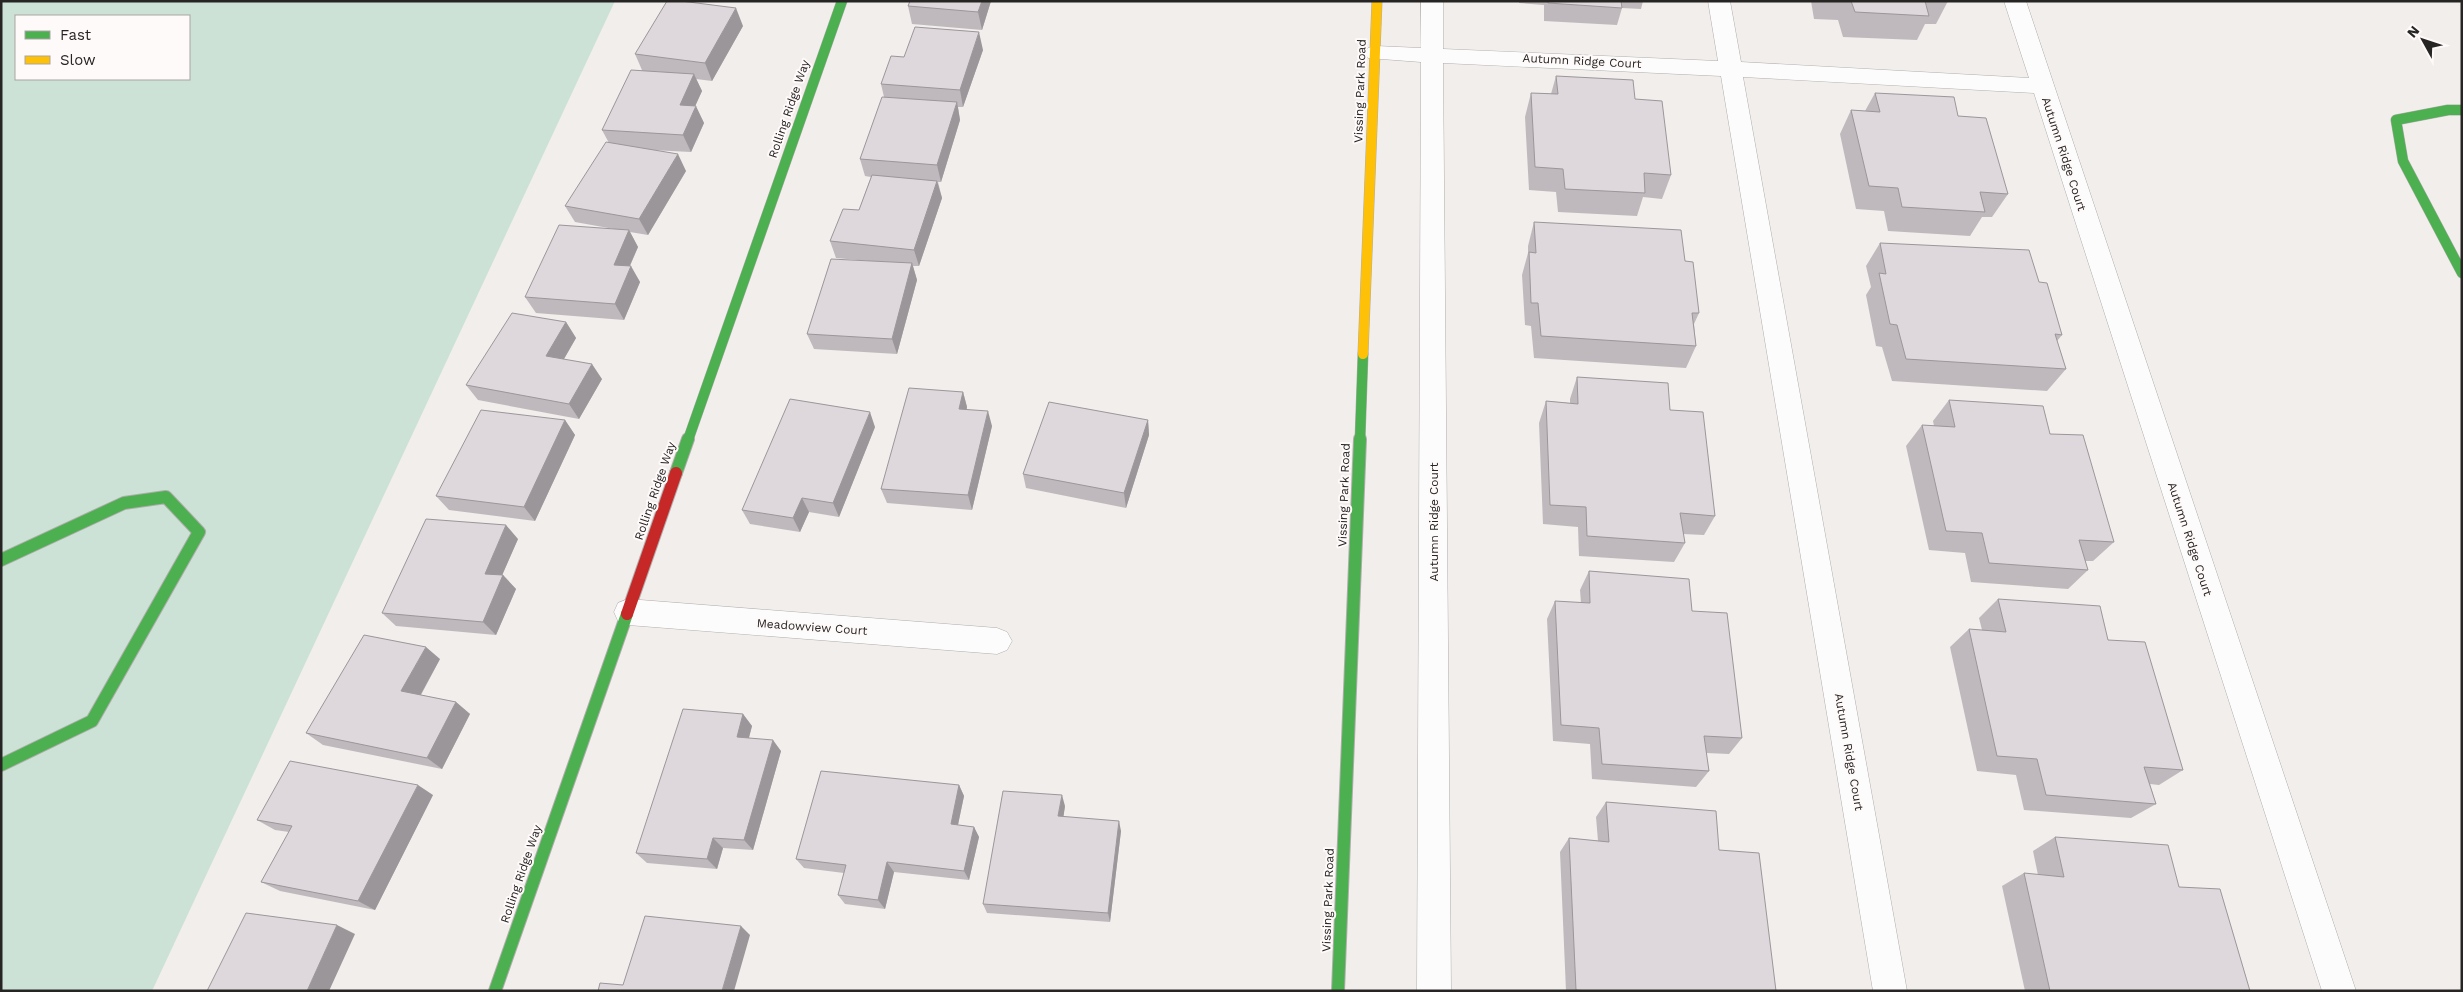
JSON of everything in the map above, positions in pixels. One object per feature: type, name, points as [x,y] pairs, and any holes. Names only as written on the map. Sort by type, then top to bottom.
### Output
[{"type":"street","name":"Rolling Ridge Way","points":[[495,991],[842,1]]},
{"type":"street","name":"Vissing Park Road","points":[[1338,991],[1378,1]]},
{"type":"street","name":"Autumn Ridge Court","points":[[1432,1],[1434,991]]},
{"type":"street","name":"Autumn Ridge Court","points":[[1719,1],[1890,991]]},
{"type":"street","name":"Autumn Ridge Court","points":[[2015,1],[2339,991]]},
{"type":"street","name":"Autumn Ridge Court","points":[[1376,53],[1433,54],[2042,86]]},
{"type":"street","points":[[2462,110],[2448,110],[2396,120],[2403,161],[2462,273]]},
{"type":"street","points":[[1,560],[124,503],[166,497],[199,532],[92,721],[1,765]]},
{"type":"street","name":"Meadowview Court","points":[[628,612],[996,641]]},
{"type":"green space","points":[[1,1],[615,1],[152,991],[1,991]]},
{"type":"building","points":[[667,1],[736,8],[705,63],[635,54]]},
{"type":"building","points":[[910,1],[982,1],[978,12],[908,6]]},
{"type":"building","points":[[1548,1],[1621,1],[1622,8],[1548,3]]},
{"type":"building","points":[[1851,1],[1925,1],[1929,16],[1855,12]]},
{"type":"building","points":[[915,27],[979,32],[960,90],[881,84],[891,56],[904,57]]},
{"type":"building","points":[[631,70],[694,74],[680,105],[696,106],[683,135],[602,130]]},
{"type":"building","points":[[1556,76],[1633,80],[1635,99],[1662,101],[1671,175],[1644,173],[1645,193],[1565,189],[1563,169],[1535,167],[1531,93],[1558,94]]},
{"type":"building","points":[[1875,93],[1954,97],[1958,116],[1986,118],[2008,194],[1980,192],[1985,212],[1902,207],[1898,188],[1869,186],[1851,110],[1880,112]]},
{"type":"building","points":[[882,97],[957,102],[937,165],[860,159]]},
{"type":"building","points":[[606,142],[678,154],[639,219],[565,206]]},
{"type":"building","points":[[872,175],[937,181],[914,250],[830,241],[843,209],[859,210]]},
{"type":"building","points":[[1534,222],[1681,230],[1685,261],[1693,262],[1699,313],[1692,313],[1696,346],[1541,336],[1538,303],[1531,303],[1529,252],[1536,253]]},
{"type":"building","points":[[559,225],[629,230],[614,265],[631,266],[615,304],[525,297]]},
{"type":"building","points":[[1880,243],[2029,250],[2039,282],[2047,283],[2062,335],[2055,334],[2066,369],[1906,359],[1897,325],[1890,324],[1879,273],[1886,274]]},
{"type":"building","points":[[831,259],[912,263],[892,339],[807,334]]},
{"type":"building","points":[[512,313],[566,322],[546,356],[592,364],[569,404],[466,385]]},
{"type":"building","points":[[1577,377],[1668,383],[1670,410],[1703,412],[1715,516],[1680,513],[1685,543],[1587,536],[1586,507],[1550,505],[1546,401],[1578,404]]},
{"type":"building","points":[[909,388],[963,392],[959,409],[988,411],[968,495],[881,489]]},
{"type":"building","points":[[790,399],[870,412],[833,503],[802,498],[793,518],[742,510]]},
{"type":"building","points":[[1949,400],[2043,406],[2050,434],[2083,435],[2114,542],[2079,540],[2088,570],[1989,563],[1982,533],[1946,531],[1922,425],[1955,427]]},
{"type":"building","points":[[1049,402],[1148,420],[1124,493],[1023,474]]},
{"type":"building","points":[[481,410],[565,420],[524,507],[436,496]]},
{"type":"building","points":[[426,519],[506,525],[485,574],[503,575],[483,622],[382,613]]},
{"type":"building","points":[[1589,571],[1689,579],[1692,611],[1727,613],[1742,738],[1704,736],[1709,771],[1602,764],[1599,728],[1561,725],[1555,601],[1590,603]]},
{"type":"building","points":[[1998,599],[2100,606],[2108,640],[2145,642],[2183,770],[2144,767],[2156,804],[2046,795],[2037,759],[1997,756],[1969,629],[2006,632]]},
{"type":"building","points":[[364,635],[426,647],[401,691],[456,702],[427,758],[306,733]]},
{"type":"building","points":[[683,709],[743,714],[737,737],[773,740],[744,840],[713,838],[707,859],[636,853]]},
{"type":"building","points":[[290,761],[418,785],[358,901],[261,882],[292,826],[257,820]]},
{"type":"building","points":[[821,771],[959,785],[951,824],[974,827],[964,871],[887,862],[878,900],[838,895],[846,865],[796,859]]},
{"type":"building","points":[[1003,791],[1062,795],[1058,816],[1119,821],[1108,913],[983,904]]},
{"type":"building","points":[[1606,802],[1716,811],[1719,850],[1759,853],[1776,991],[1576,990],[1569,838],[1609,842]]},
{"type":"building","points":[[2055,837],[2168,845],[2179,887],[2220,889],[2250,991],[2050,991],[2024,873],[2064,877]]},
{"type":"building","points":[[246,913],[337,925],[307,991],[207,991]]},
{"type":"building","points":[[645,916],[741,926],[722,991],[598,991],[600,983],[623,985]]},
{"type":"traffic: fast","points":[[676,473],[842,1]]},
{"type":"traffic: fast","points":[[2462,110],[2448,110],[2396,120],[2403,161],[2462,273]]},
{"type":"traffic: fast","points":[[1338,991],[1363,354]]},
{"type":"traffic: fast","points":[[1,560],[124,503],[166,497],[199,532],[92,721],[1,765]]},
{"type":"traffic: fast","points":[[495,991],[627,614]]},
{"type":"traffic: slow","points":[[1363,354],[1377,1]]},
{"type":"traffic: jam","points":[[627,614],[676,473]]}]
